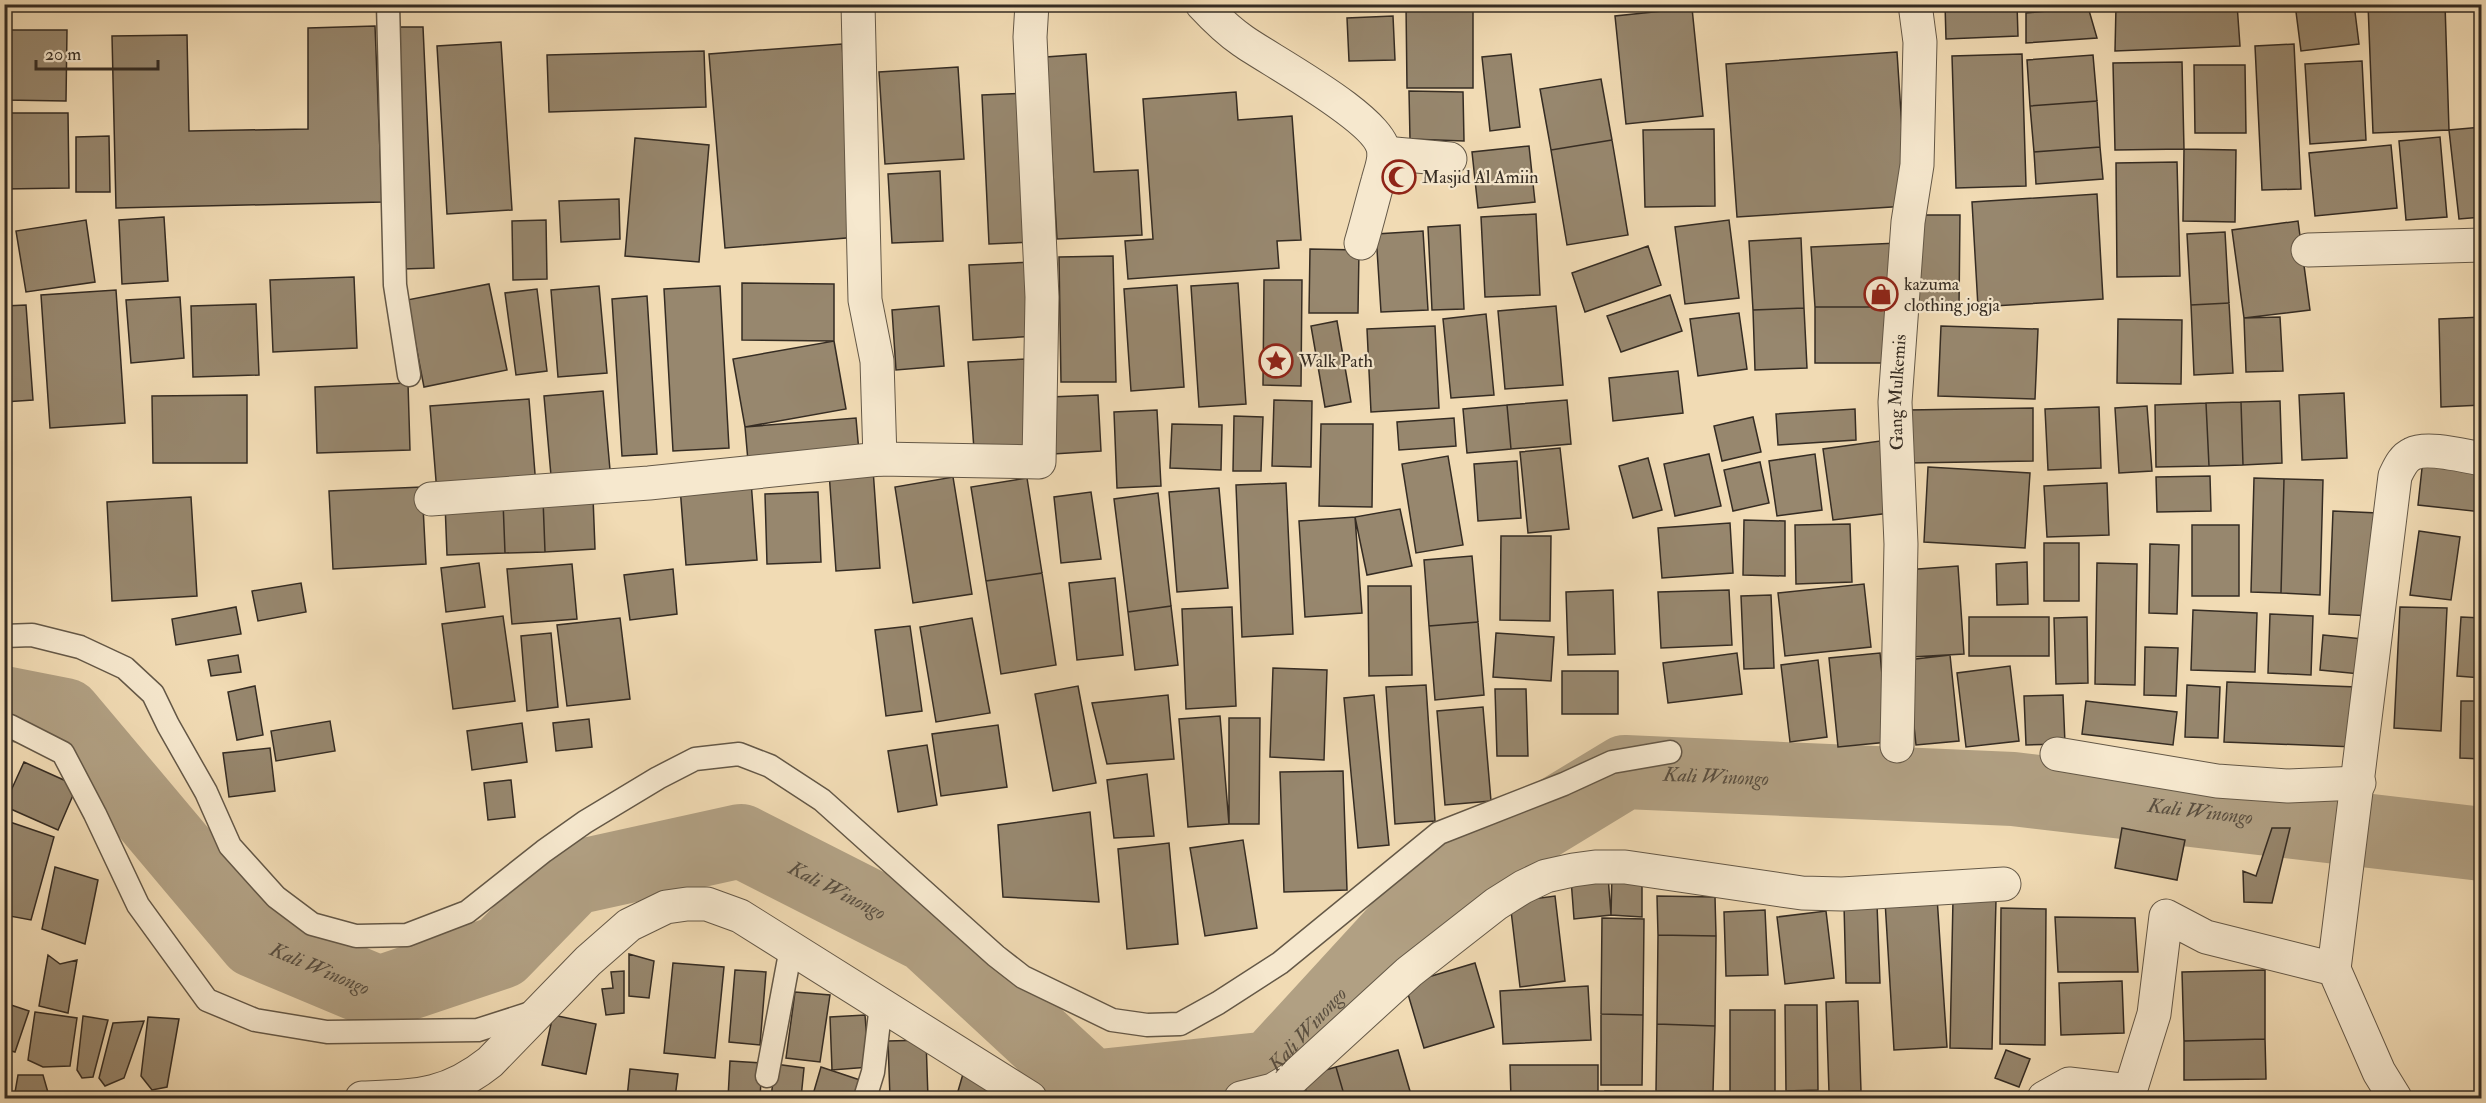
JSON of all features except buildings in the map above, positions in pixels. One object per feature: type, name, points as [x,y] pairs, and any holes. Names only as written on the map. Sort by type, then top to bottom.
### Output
[{"type":"street","points":[[858,4],[865,300],[877,361],[880,459]]},
{"type":"street","points":[[431,499],[649,483],[880,459],[1039,462],[1042,297],[1030,37],[1032,4]]},
{"type":"street","points":[[1202,4],[1224,28],[1354,115],[1371,129],[1381,142],[1384,153],[1361,243]]},
{"type":"street","name":"Gang Mulkemis","points":[[1898,746],[1901,544],[1895,402],[1908,222],[1917,165],[1920,42],[1915,4]]},
{"type":"street","points":[[1384,153],[1450,159]]},
{"type":"street","points":[[2308,250],[2481,245]]},
{"type":"street","points":[[2395,1098],[2379,1072],[2334,969],[2395,476],[2402,462],[2412,454],[2419,452],[2481,459]]},
{"type":"street","points":[[2057,754],[2217,781],[2357,793]]},
{"type":"street","points":[[1241,1098],[1273,1090],[1293,1078],[1409,972],[1496,904],[1546,876],[1595,867],[1625,867],[1802,893],[1842,894],[2004,884]]},
{"type":"street","points":[[362,1098],[414,1096],[456,1086],[490,1062],[588,961],[629,925],[666,907],[707,904],[740,916],[1030,1098]]},
{"type":"street","points":[[2044,1098],[2069,1084],[2121,1090],[2132,1085],[2154,1014],[2166,916],[2206,937],[2334,969]]},
{"type":"lane","points":[[388,4],[395,285],[409,375]]},
{"type":"lane","points":[[4,636],[32,636],[81,647],[125,668],[153,694],[206,792],[230,846],[276,897],[312,924],[356,936],[407,935],[467,912],[552,845],[658,778],[695,759],[739,754],[770,766],[822,800],[996,956],[1023,977],[1112,1020],[1147,1025],[1180,1024],[1271,969],[1439,833],[1564,784],[1612,762],[1670,752]]},
{"type":"lane","points":[[4,727],[10,726],[63,753],[138,905],[207,1000],[255,1020],[327,1032],[478,1030],[541,1010]]},
{"type":"lane","points":[[767,1076],[790,948]]},
{"type":"lane","points":[[866,1098],[873,1072],[881,1005]]},
{"type":"waterway","name":"Kali Winongo","points":[[4,703],[65,715],[255,941],[379,993],[501,952],[573,878],[741,841],[928,936],[1091,1087],[1271,1068],[1439,885],[1625,772],[2013,789],[2482,844]]},
{"type":"place","name":"Masjid Al Amiin","points":[[1399,177]]},
{"type":"place","name":"kazuma clothing jogja","points":[[1881,294]]},
{"type":"place","name":"Walk Path","points":[[1276,361]]}]
